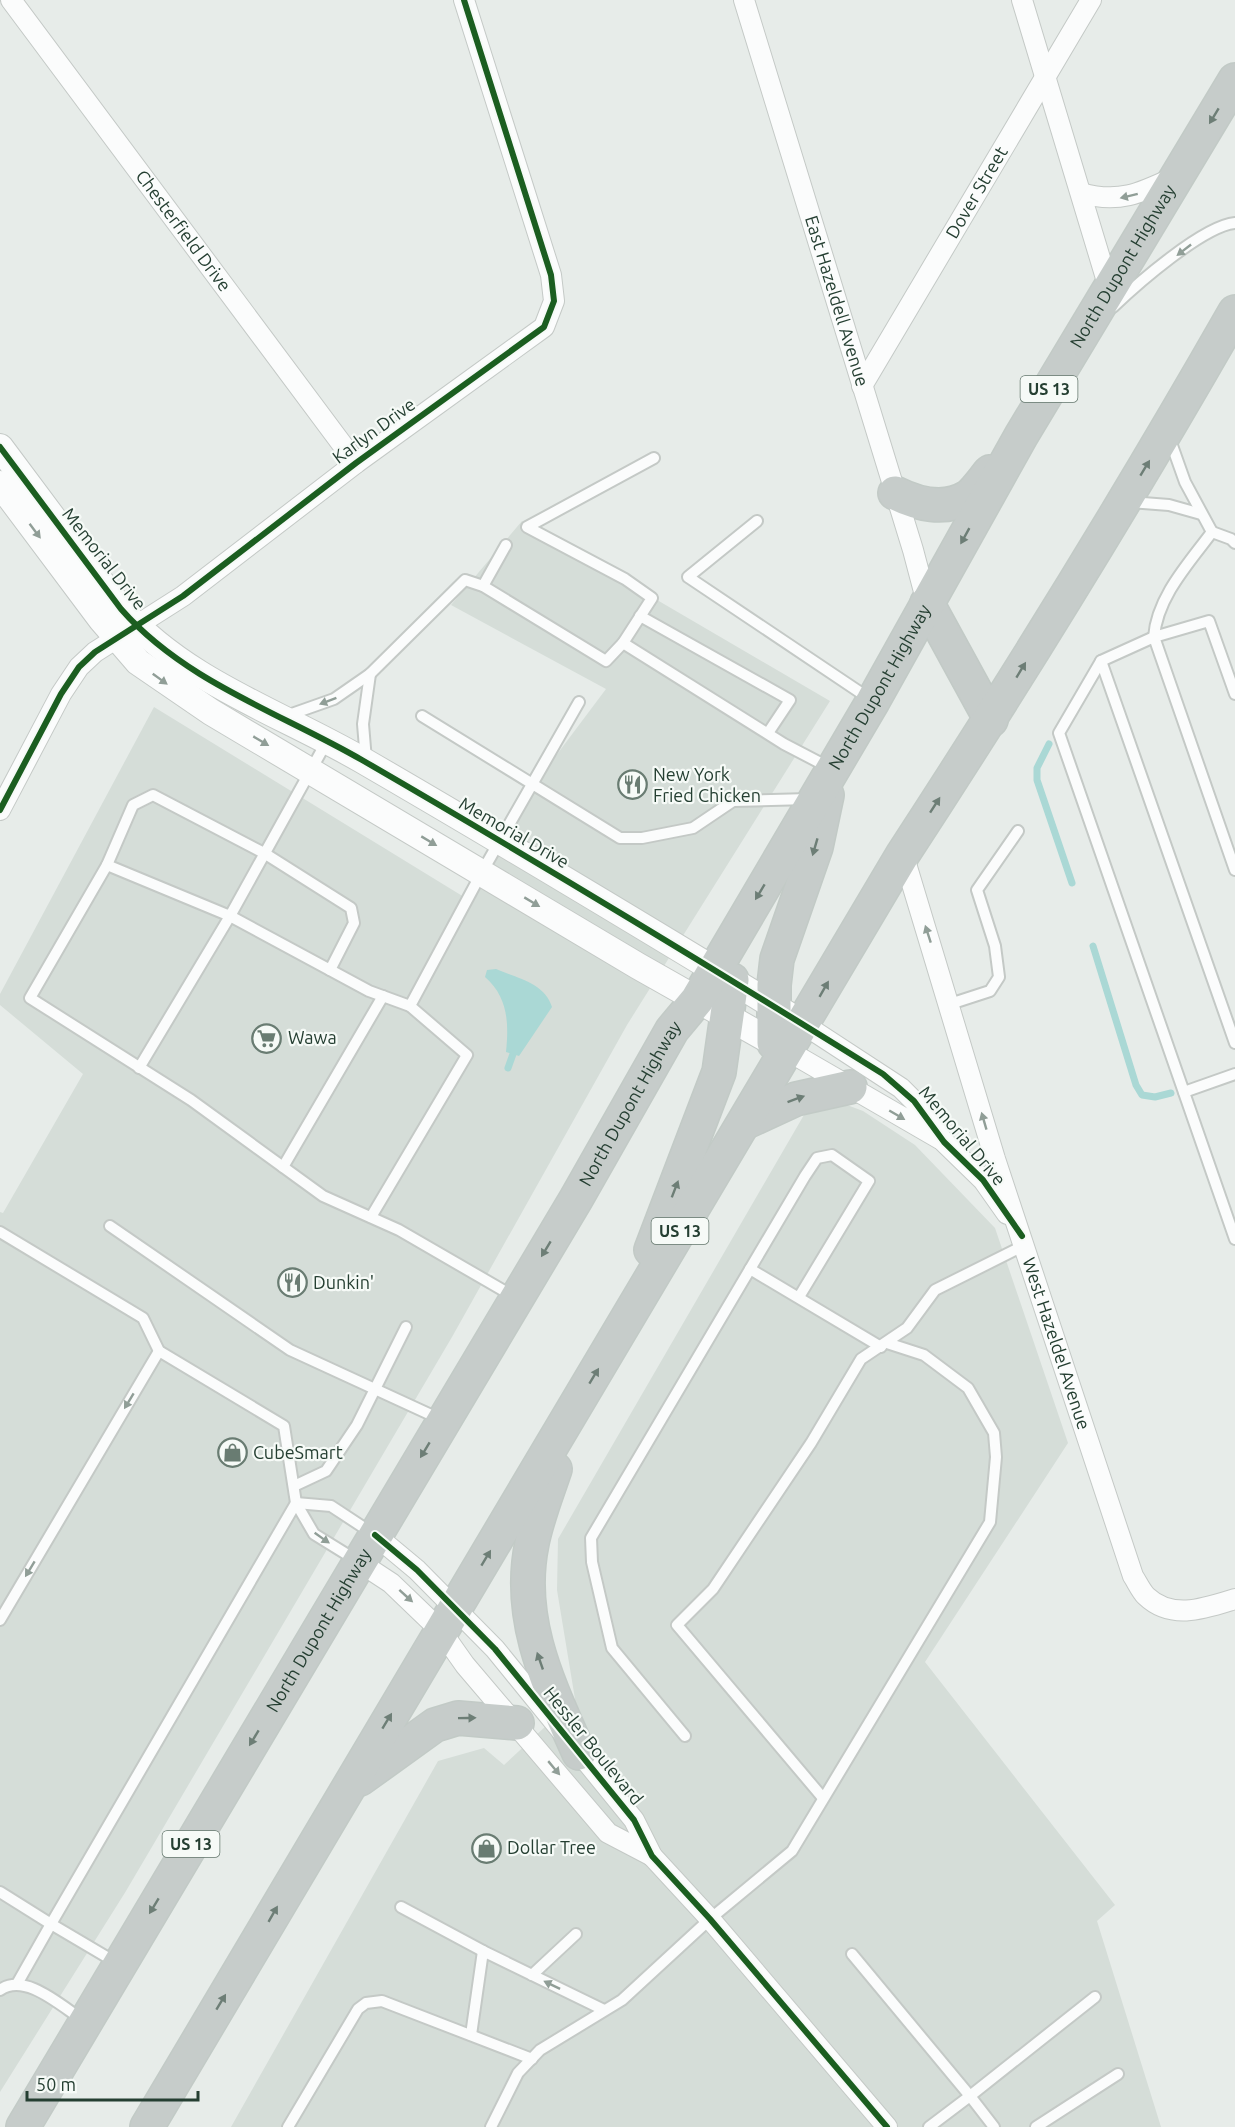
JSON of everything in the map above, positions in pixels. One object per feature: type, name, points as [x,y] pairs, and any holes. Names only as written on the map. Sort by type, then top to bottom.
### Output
[{"type":"highway","name":"North Dupont Highway","points":[[23,2127],[516,1298],[672,1030],[697,1000],[723,975],[815,799],[873,701],[1021,436],[1235,80]]},
{"type":"highway","name":"US 13","points":[[147,2127],[746,1122],[788,1039],[903,854],[991,720],[1167,431],[1235,312]]},
{"type":"highway","points":[[895,493],[911,501],[942,506],[968,496],[1021,436]]},
{"type":"highway","points":[[927,603],[991,720]]},
{"type":"highway","points":[[788,1039],[774,1006],[777,958],[816,847],[833,770]]},
{"type":"highway","points":[[615,1341],[719,1072],[728,1018],[723,975]]},
{"type":"highway","points":[[746,1122],[796,1099],[850,1087]]},
{"type":"highway","points":[[573,1412],[532,1541],[527,1599],[532,1632],[542,1667],[579,1754]]},
{"type":"highway","points":[[346,1790],[435,1725],[458,1718],[517,1723]]},
{"type":"street","name":"Chesterfield Drive","points":[[11,0],[356,463]]},
{"type":"street","name":"Karlyn Drive","points":[[0,810],[61,694],[95,652],[128,633],[356,463],[544,327],[554,301],[551,275],[464,0]]},
{"type":"street","name":"East Hazeldell Avenue","points":[[744,0],[927,603]]},
{"type":"street","points":[[1022,0],[1109,288]]},
{"type":"street","name":"Dover Street","points":[[862,386],[1091,0]]},
{"type":"street","points":[[1081,193],[1099,198],[1119,198],[1141,193],[1175,177]]},
{"type":"street","name":"Memorial Drive","points":[[0,447],[128,633],[138,662],[170,687],[728,1018],[788,1039],[901,1088],[914,1101],[944,1142],[983,1180],[1023,1241]]},
{"type":"street","name":"Memorial Drive","points":[[0,484],[128,633],[366,763],[774,1006]]},
{"type":"street","name":"West Hazeldel Avenue","points":[[903,854],[995,1159],[1133,1576],[1146,1597],[1172,1611],[1199,1611],[1235,1599]]},
{"type":"street","name":"Memorial Drive","points":[[788,1039],[850,1087],[944,1142]]},
{"type":"street","name":"Hessler Boulevard","points":[[367,1548],[417,1570],[449,1620],[465,1665],[517,1723],[608,1833],[652,1856]]},
{"type":"street","name":"Hessler Boulevard","points":[[367,1548],[392,1583],[495,1649],[634,1820],[652,1856],[710,1919],[887,2127]]},
{"type":"lane","points":[[1076,344],[1126,295],[1197,240],[1226,224],[1235,223]]},
{"type":"lane","points":[[1167,431],[1185,482],[1201,514],[1212,532],[1231,538],[1235,543]]},
{"type":"lane","points":[[281,718],[334,699],[370,674],[465,580],[483,585],[606,661],[623,643],[652,598],[625,579],[527,527],[654,458]]},
{"type":"lane","points":[[1124,501],[1168,505],[1201,514]]},
{"type":"lane","points":[[757,521],[688,577],[873,701]]},
{"type":"lane","points":[[1212,532],[1170,592],[1155,619],[1154,637],[1235,870]]},
{"type":"lane","points":[[483,585],[506,545]]},
{"type":"lane","points":[[640,616],[790,700],[768,733]]},
{"type":"lane","points":[[1235,694],[1209,621],[1154,637],[1101,661],[1059,733],[1235,1239]]},
{"type":"lane","points":[[623,643],[768,733],[833,770]]},
{"type":"lane","points":[[1101,661],[1235,1043]]},
{"type":"lane","points":[[366,763],[363,724],[370,674]]},
{"type":"lane","points":[[410,1006],[482,872],[579,702]]},
{"type":"lane","points":[[422,716],[620,838],[642,838],[693,828],[734,801],[815,799]]},
{"type":"lane","points":[[138,1068],[230,916],[327,741]]},
{"type":"lane","points":[[330,970],[354,923],[351,908],[264,854],[153,795],[133,805],[107,865],[30,998],[191,1100],[322,1196],[399,1230],[516,1298]]},
{"type":"lane","points":[[950,1004],[990,991],[999,977],[995,946],[977,890],[1018,831]]},
{"type":"lane","points":[[107,865],[230,916],[330,970],[383,996],[410,1006],[467,1054],[371,1217]]},
{"type":"lane","points":[[283,1167],[383,996]]},
{"type":"lane","points":[[1184,1092],[1235,1074]]},
{"type":"lane","points":[[685,1736],[612,1648],[592,1562],[591,1538],[817,1158],[832,1155],[869,1181],[799,1297]]},
{"type":"lane","points":[[110,1226],[290,1350],[443,1421]]},
{"type":"lane","points":[[0,1232],[143,1318],[159,1351],[284,1426],[296,1503],[314,1534],[367,1548]]},
{"type":"lane","points":[[823,1798],[677,1625],[713,1589],[811,1443],[861,1359],[907,1328],[935,1290],[1023,1241]]},
{"type":"lane","points":[[491,2127],[518,2073],[540,2050],[622,2000],[710,1919],[792,1851],[990,1522],[996,1457],[994,1433],[968,1388],[924,1355],[884,1345],[750,1269]]},
{"type":"lane","points":[[294,1486],[326,1471],[357,1425],[406,1327]]},
{"type":"lane","points":[[0,1620],[159,1351]]},
{"type":"lane","points":[[296,1503],[331,1506],[367,1548]]},
{"type":"lane","points":[[17,1984],[296,1503]]},
{"type":"lane","points":[[0,1892],[119,1965]]},
{"type":"lane","points":[[401,1907],[483,1951],[604,2010]]},
{"type":"lane","points":[[532,1975],[576,1934]]},
{"type":"lane","points":[[471,2035],[483,1951]]},
{"type":"lane","points":[[852,1954],[994,2127]]},
{"type":"lane","points":[[0,1990],[17,1984],[29,1986],[86,2022]]},
{"type":"lane","points":[[929,2127],[1095,1997]]},
{"type":"lane","points":[[288,2127],[358,2009],[366,2003],[382,2001],[532,2059]]},
{"type":"lane","points":[[1036,2127],[1118,2074]]},
{"type":"shaded area","points":[[522,521],[830,701],[627,1025],[452,1337],[126,1891],[0,2092],[0,1212],[3,1213],[83,1074],[0,1005],[0,994],[154,707],[464,897],[510,817],[606,689],[451,605]]},
{"type":"shaded area","points":[[839,1102],[863,1111],[915,1145],[995,1228],[1068,1443],[925,1662],[1115,1905],[1097,1921],[1161,2127],[231,2127],[438,1761],[484,1748],[504,1765],[575,1699],[557,1590],[558,1539],[808,1108]]},
{"type":"water","points":[[496,969],[537,987],[552,1007],[519,1056],[506,1052],[507,1021],[503,1002],[493,985],[485,977],[487,970]]},
{"type":"waterway","points":[[1049,744],[1037,768],[1037,780],[1072,883]]},
{"type":"waterway","points":[[1093,946],[1136,1085],[1142,1095],[1155,1097],[1171,1093]]},
{"type":"waterway","points":[[508,1068],[513,1054]]},
{"type":"cycle path","points":[[0,810],[61,694],[79,667],[95,652],[183,596],[356,463],[544,327],[554,301],[551,275],[464,0]]},
{"type":"cycle path","points":[[0,447],[121,609],[146,635],[174,657],[235,694],[331,743],[428,798],[883,1074],[914,1101],[944,1142],[983,1180],[1022,1236]]},
{"type":"cycle path","points":[[375,1535],[417,1570],[495,1649],[634,1820],[652,1856],[710,1919],[887,2127]]},
{"type":"place","name":"New York Fried Chicken","points":[[632,785]]},
{"type":"place","name":"Wawa","points":[[267,1038]]},
{"type":"place","name":"Dunkin'","points":[[292,1283]]},
{"type":"place","name":"CubeSmart","points":[[232,1453]]},
{"type":"place","name":"Dollar Tree","points":[[486,1848]]}]
